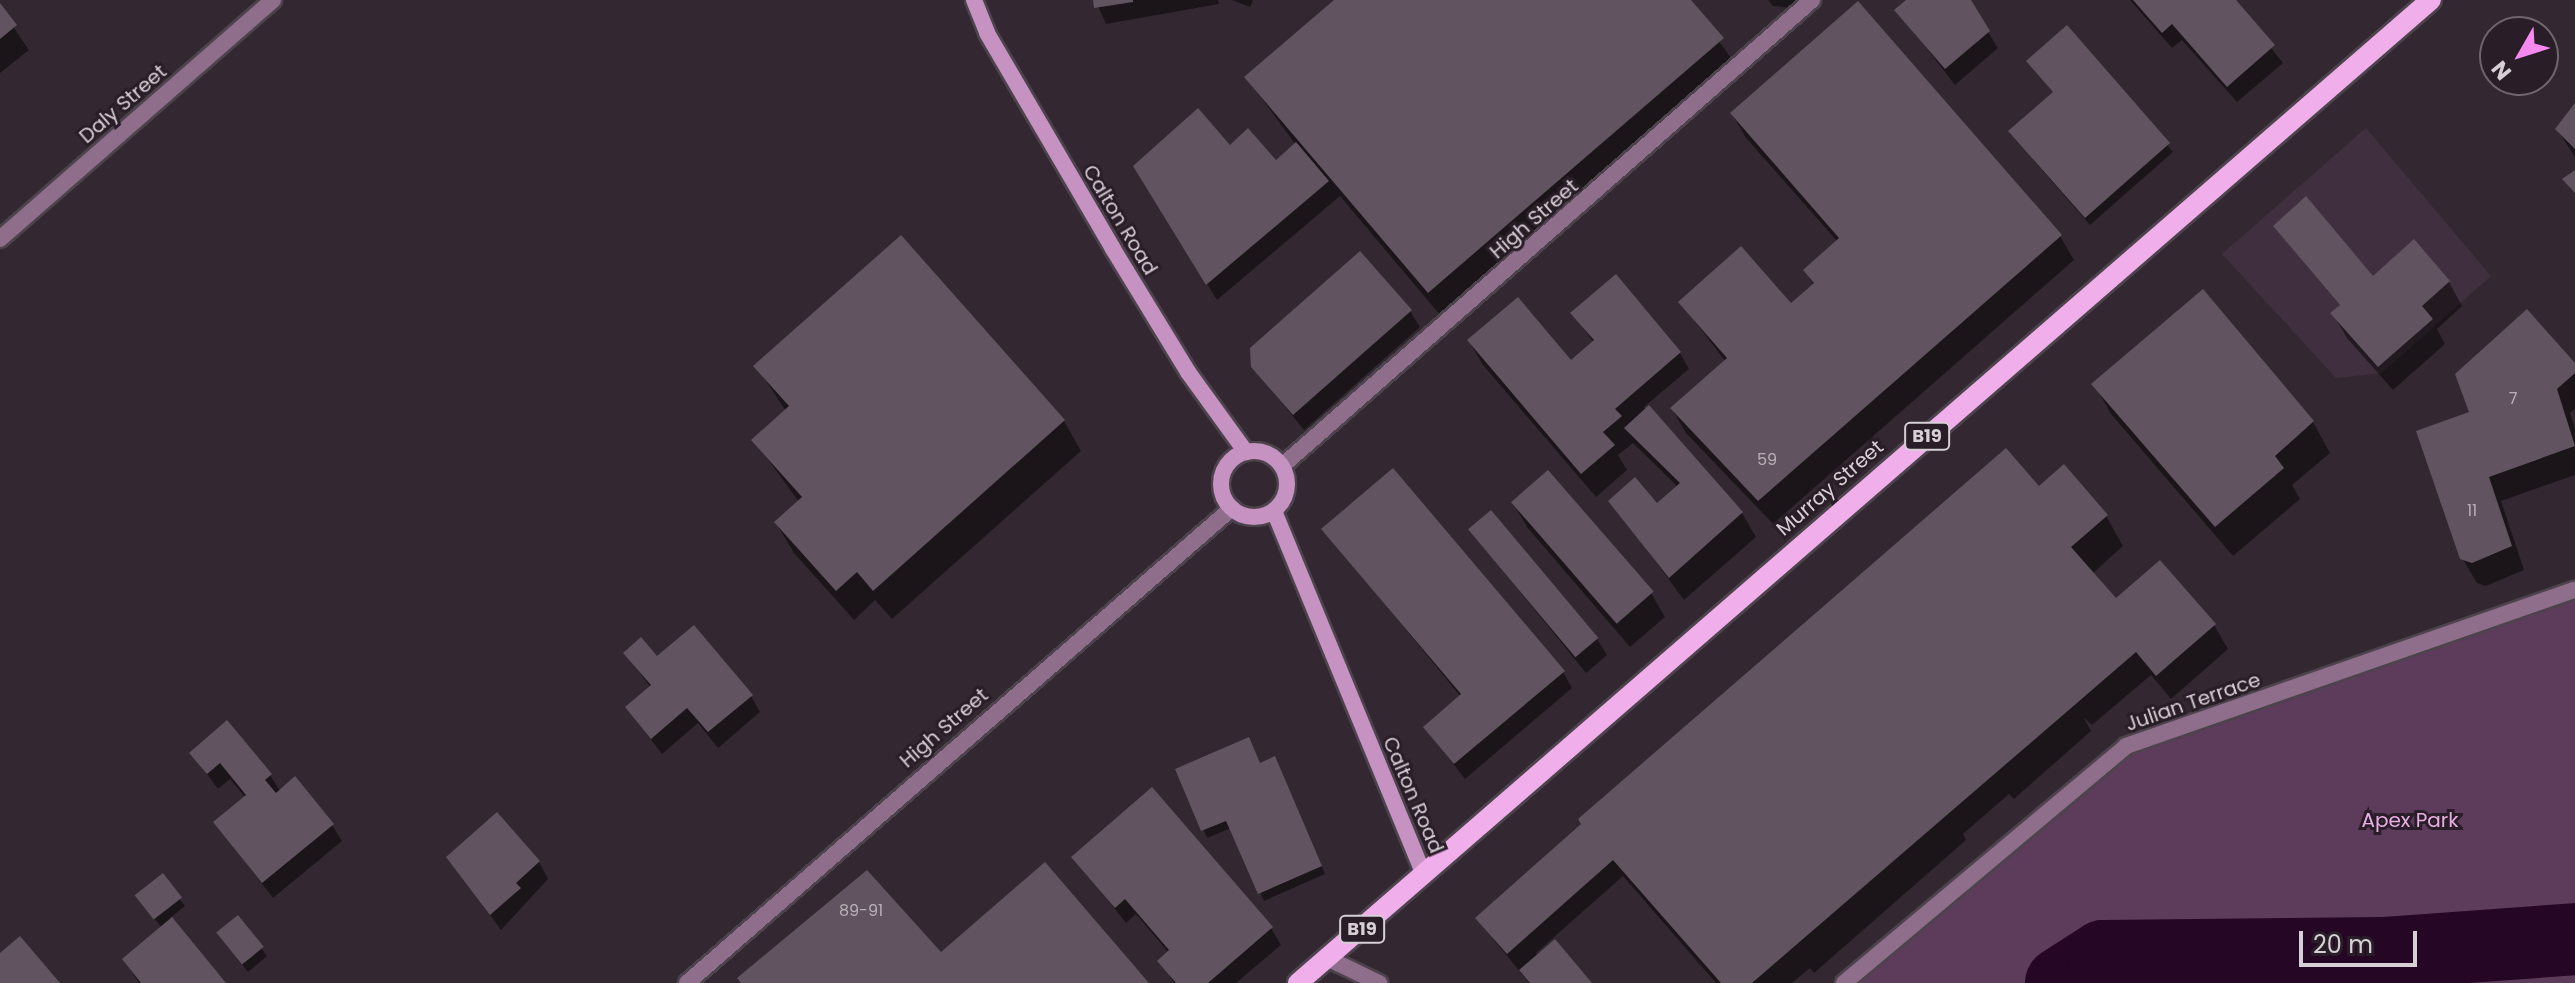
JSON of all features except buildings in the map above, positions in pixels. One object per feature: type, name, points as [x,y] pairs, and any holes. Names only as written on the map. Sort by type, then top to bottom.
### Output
[{"type":"main road","name":"Calton Road","points":[[974,0],[987,33],[1113,249],[1188,372],[1246,452]]},
{"type":"main road","name":"Murray Street","points":[[1298,983],[2431,0]]},
{"type":"main road","points":[[1246,452],[1266,453],[1282,466],[1288,485],[1274,511],[1253,517],[1232,508],[1222,491],[1224,471],[1246,452]]},
{"type":"main road","name":"Calton Road","points":[[1274,511],[1423,873]]},
{"type":"street","name":"Daly Street","points":[[0,239],[273,0]]},
{"type":"street","name":"High Street","points":[[1282,466],[1812,0]]},
{"type":"street","name":"High Street","points":[[687,983],[1232,508]]},
{"type":"street","name":"Julian Terrace","points":[[1844,983],[2126,746],[2575,590]]},
{"type":"street","points":[[1327,958],[1379,983]]},
{"type":"shaded area","points":[[2366,128],[2491,276],[2382,373],[2336,378],[2222,254]]},
{"type":"green space","name":"Apex Park","points":[[2575,590],[2575,983],[1844,983],[2126,746]]},
{"type":"waterway","points":[[2061,983],[2103,956],[2386,953],[2575,939]]}]
